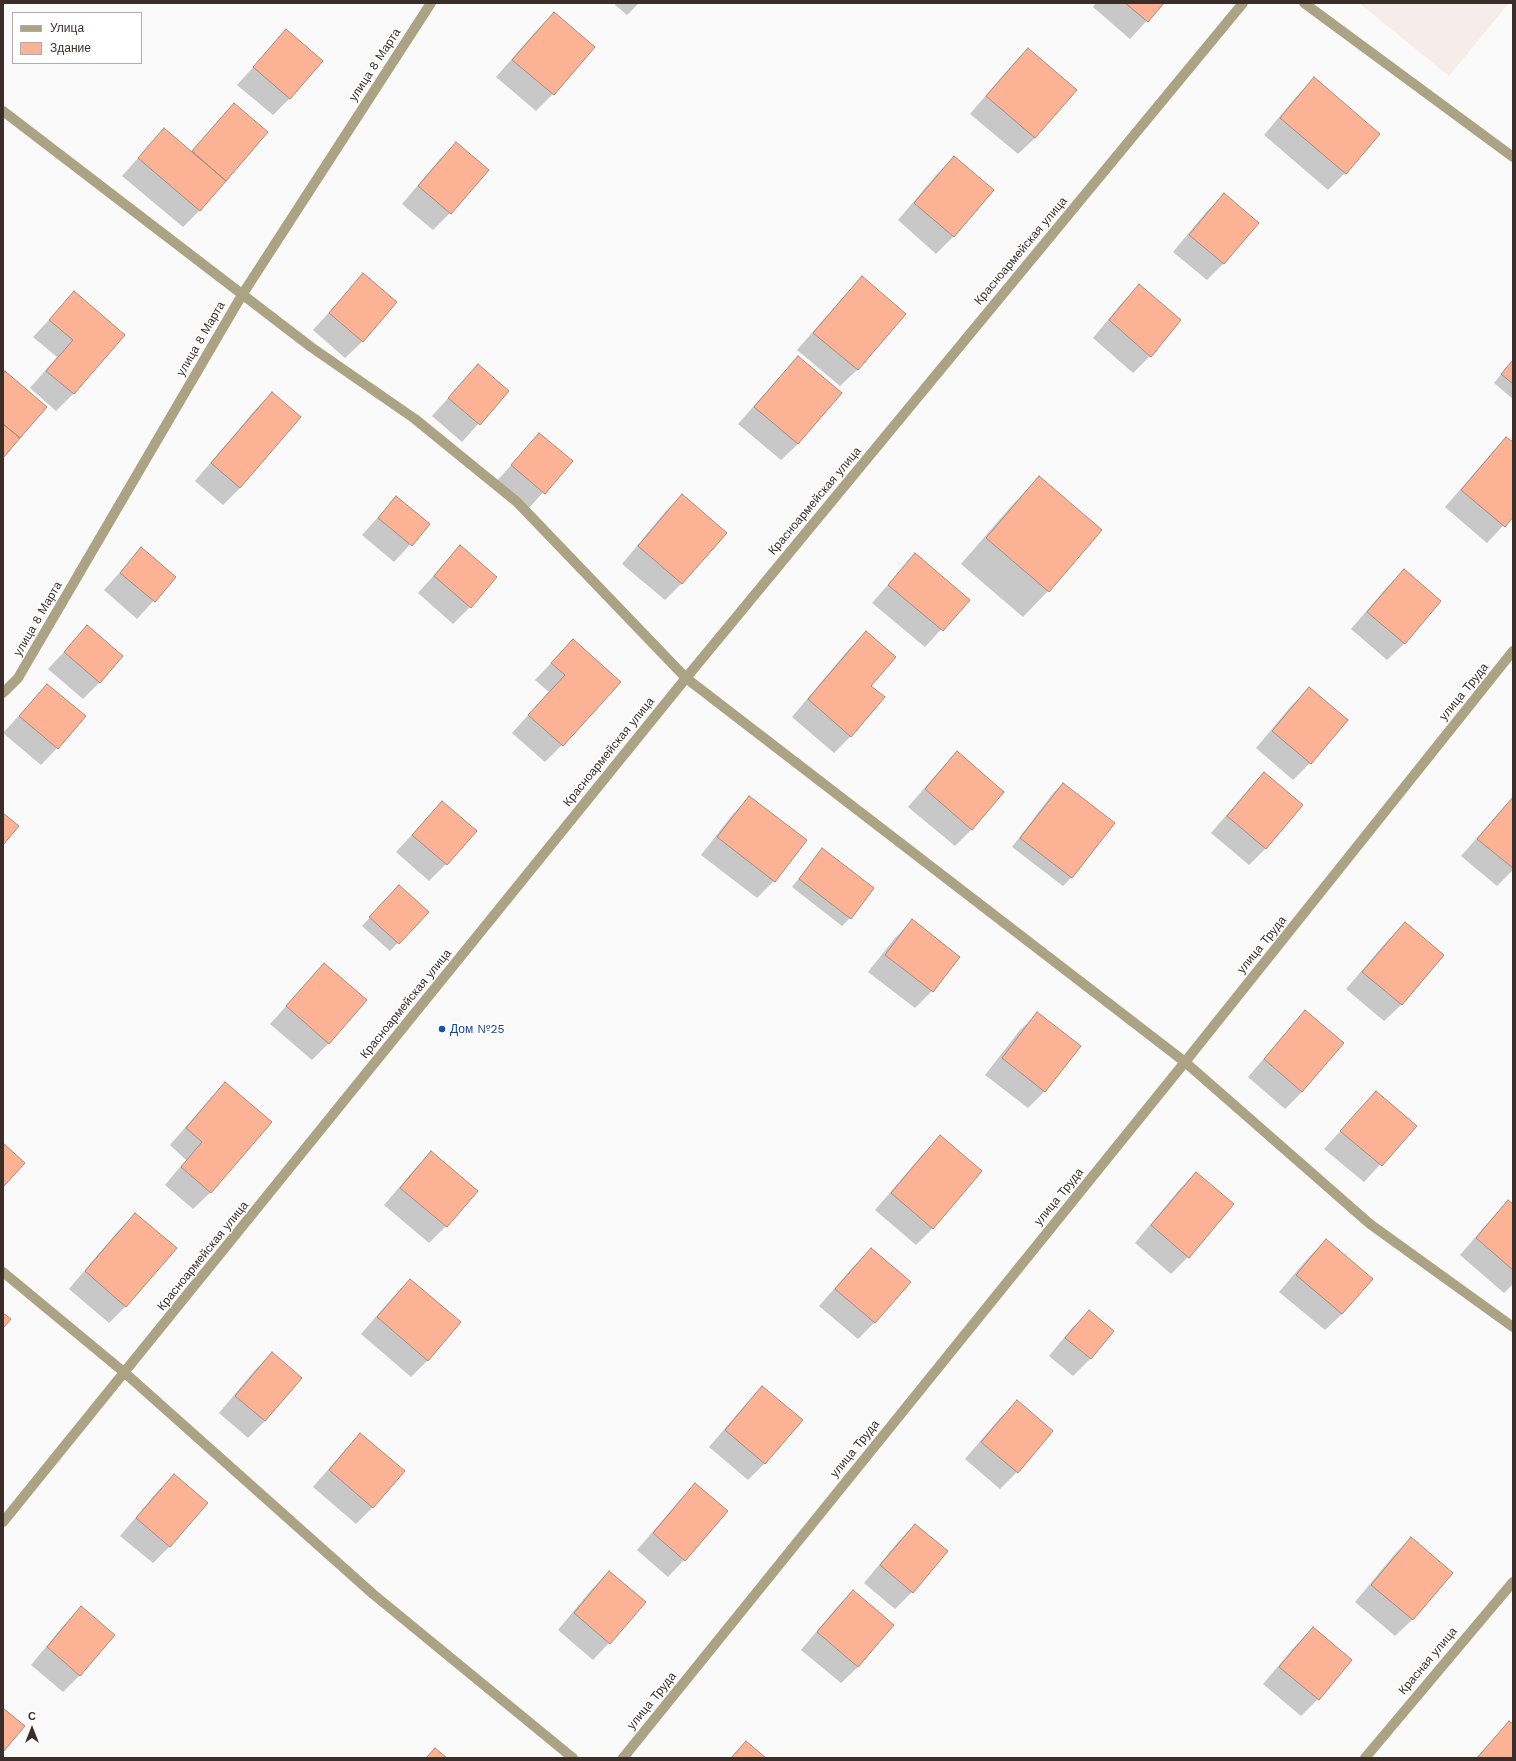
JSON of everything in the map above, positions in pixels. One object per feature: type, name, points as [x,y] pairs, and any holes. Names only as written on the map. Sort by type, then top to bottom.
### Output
[{"type":"street","name":"улица 8 Марта","points":[[3,694],[18,678],[242,295],[431,3]]},
{"type":"street","name":"Красноармейская улица","points":[[3,1522],[686,678],[1243,3]]},
{"type":"street","points":[[1304,3],[1513,157]]},
{"type":"street","points":[[3,110],[311,347],[415,419],[517,502],[686,678],[1185,1062],[1370,1224],[1513,1326]]},
{"type":"street","name":"улица Труда","points":[[623,1758],[1185,1062],[1513,651]]},
{"type":"street","points":[[3,1272],[125,1373],[373,1594],[573,1758]]},
{"type":"street","name":"Красная улица","points":[[1365,1758],[1513,1582]]},
{"type":"shaded area","points":[[1359,3],[1509,3],[1449,76]]},
{"type":"building","points":[[1125,3],[1164,3],[1148,22]]},
{"type":"building","points":[[554,12],[595,47],[554,95],[512,60]]},
{"type":"building","points":[[286,29],[323,61],[290,99],[253,67]]},
{"type":"building","points":[[1028,48],[1077,90],[1035,138],[986,96]]},
{"type":"building","points":[[1314,77],[1380,134],[1346,174],[1280,118]]},
{"type":"building","points":[[234,103],[268,132],[226,181],[192,151]]},
{"type":"building","points":[[164,128],[226,181],[200,211],[138,158]]},
{"type":"building","points":[[456,142],[489,170],[451,214],[418,186]]},
{"type":"building","points":[[954,156],[994,190],[954,237],[914,203]]},
{"type":"building","points":[[1224,193],[1259,223],[1224,264],[1189,235]]},
{"type":"building","points":[[363,273],[397,302],[363,342],[329,313]]},
{"type":"building","points":[[862,276],[906,314],[858,370],[813,333]]},
{"type":"building","points":[[1139,284],[1181,320],[1151,357],[1109,320]]},
{"type":"building","points":[[74,291],[125,335],[74,394],[46,371],[73,340],[49,320]]},
{"type":"building","points":[[798,356],[842,393],[798,444],[754,407]]},
{"type":"building","points":[[1513,360],[1513,384],[1501,374]]},
{"type":"building","points":[[478,364],[509,391],[480,425],[448,398]]},
{"type":"building","points":[[5,371],[47,407],[20,438],[3,424],[3,374]]},
{"type":"building","points":[[272,392],[301,417],[240,488],[211,463]]},
{"type":"building","points":[[3,424],[20,438],[3,458]]},
{"type":"building","points":[[539,433],[573,461],[545,494],[511,465]]},
{"type":"building","points":[[1506,437],[1513,442],[1513,517],[1505,527],[1461,490]]},
{"type":"building","points":[[1039,476],[1102,530],[1049,592],[986,538]]},
{"type":"building","points":[[682,494],[727,533],[682,584],[638,546]]},
{"type":"building","points":[[396,496],[430,524],[412,546],[378,518]]},
{"type":"building","points":[[460,545],[497,577],[471,608],[434,576]]},
{"type":"building","points":[[141,547],[176,577],[155,602],[120,573]]},
{"type":"building","points":[[915,553],[970,600],[943,631],[888,585]]},
{"type":"building","points":[[1404,569],[1441,601],[1405,644],[1367,612]]},
{"type":"building","points":[[87,625],[123,656],[100,683],[64,652]]},
{"type":"building","points":[[866,631],[896,657],[871,686],[885,697],[851,737],[808,699]]},
{"type":"building","points":[[573,639],[621,682],[563,746],[528,715],[565,675],[551,663]]},
{"type":"building","points":[[47,684],[86,716],[58,749],[19,716]]},
{"type":"building","points":[[1309,687],[1348,720],[1311,764],[1272,731]]},
{"type":"building","points":[[957,751],[1004,792],[972,830],[925,789]]},
{"type":"building","points":[[1264,772],[1303,805],[1266,849],[1227,816]]},
{"type":"building","points":[[1063,783],[1115,823],[1072,878],[1020,838]]},
{"type":"building","points":[[749,796],[807,840],[775,882],[717,837]]},
{"type":"building","points":[[1513,797],[1513,868],[1477,839]]},
{"type":"building","points":[[442,801],[477,831],[447,865],[412,835]]},
{"type":"building","points":[[3,813],[19,826],[3,845]]},
{"type":"building","points":[[822,848],[874,888],[851,919],[799,879]]},
{"type":"building","points":[[399,885],[429,912],[399,944],[369,917]]},
{"type":"building","points":[[912,919],[960,957],[933,992],[885,955]]},
{"type":"building","points":[[1405,922],[1444,955],[1402,1005],[1362,972]]},
{"type":"building","points":[[324,963],[367,1000],[329,1044],[286,1006]]},
{"type":"building","points":[[1305,1010],[1344,1043],[1302,1092],[1264,1059]]},
{"type":"building","points":[[1037,1012],[1081,1046],[1045,1092],[1002,1058]]},
{"type":"building","points":[[225,1082],[272,1122],[211,1193],[181,1167],[202,1142],[186,1128]]},
{"type":"building","points":[[1376,1091],[1417,1126],[1382,1166],[1340,1131]]},
{"type":"building","points":[[940,1135],[982,1171],[933,1229],[891,1193]]},
{"type":"building","points":[[3,1143],[25,1163],[3,1187]]},
{"type":"building","points":[[431,1151],[478,1191],[447,1227],[400,1188]]},
{"type":"building","points":[[1196,1172],[1234,1204],[1189,1258],[1151,1225]]},
{"type":"building","points":[[1508,1200],[1513,1204],[1513,1270],[1476,1238]]},
{"type":"building","points":[[135,1213],[177,1248],[126,1307],[85,1271]]},
{"type":"building","points":[[1326,1239],[1373,1279],[1342,1314],[1296,1275]]},
{"type":"building","points":[[871,1248],[911,1282],[875,1323],[835,1289]]},
{"type":"building","points":[[410,1279],[461,1322],[428,1361],[377,1317]]},
{"type":"building","points":[[1089,1310],[1114,1331],[1091,1359],[1065,1338]]},
{"type":"building","points":[[3,1313],[11,1319],[3,1328]]},
{"type":"building","points":[[272,1352],[302,1378],[265,1421],[235,1396]]},
{"type":"building","points":[[762,1386],[803,1420],[765,1464],[725,1430]]},
{"type":"building","points":[[1017,1400],[1053,1431],[1018,1473],[981,1442]]},
{"type":"building","points":[[360,1433],[405,1471],[373,1508],[329,1470]]},
{"type":"building","points":[[174,1474],[208,1503],[170,1547],[136,1518]]},
{"type":"building","points":[[695,1483],[728,1511],[685,1561],[653,1533]]},
{"type":"building","points":[[915,1524],[948,1551],[913,1593],[880,1565]]},
{"type":"building","points":[[1411,1537],[1453,1573],[1413,1620],[1371,1585]]},
{"type":"building","points":[[609,1571],[646,1602],[610,1644],[574,1613]]},
{"type":"building","points":[[853,1590],[894,1625],[858,1667],[817,1632]]},
{"type":"building","points":[[81,1606],[115,1635],[80,1676],[47,1647]]},
{"type":"building","points":[[1313,1627],[1352,1660],[1319,1700],[1279,1667]]},
{"type":"building","points":[[3,1708],[25,1726],[3,1752]]},
{"type":"building","points":[[1509,1721],[1513,1724],[1513,1758],[1477,1758]]},
{"type":"building","points":[[746,1741],[766,1758],[731,1758]]},
{"type":"building","points":[[435,1748],[447,1758],[426,1758]]},
{"type":"place","name":"Дом №25","points":[[442,1029]]}]
